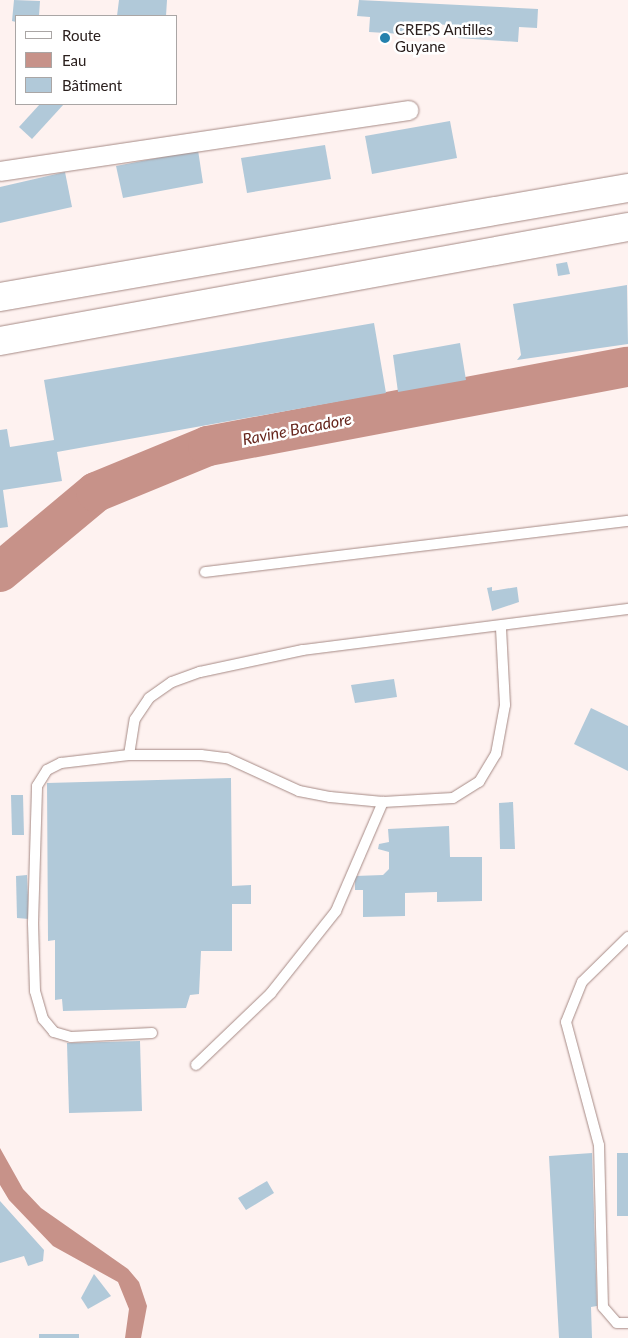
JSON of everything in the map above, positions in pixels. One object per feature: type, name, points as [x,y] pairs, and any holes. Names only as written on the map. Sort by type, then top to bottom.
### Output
[{"type":"main road","points":[[0,297],[628,188]]},
{"type":"main road","points":[[0,341],[628,227]]},
{"type":"street","points":[[0,171],[408,110]]},
{"type":"lane","points":[[206,572],[628,521]]},
{"type":"lane","points":[[129,755],[135,719],[150,698],[172,682],[200,672],[303,650],[501,629],[628,609]]},
{"type":"lane","points":[[152,1033],[71,1038],[54,1032],[43,1019],[35,991],[37,786],[46,770],[61,763],[129,755],[227,758],[299,791],[383,802],[453,798],[479,782],[496,754],[505,705],[501,629]]},
{"type":"lane","points":[[196,1065],[271,993],[336,911],[383,802]]},
{"type":"lane","points":[[628,937],[582,982],[566,1022],[599,1145],[603,1308],[617,1323],[628,1324]]},
{"type":"water","points":[[0,1148],[23,1189],[41,1208],[128,1269],[139,1282],[147,1306],[141,1338],[125,1338],[129,1309],[118,1282],[53,1246],[9,1200],[0,1185]]},
{"type":"building","points":[[14,0],[40,1],[39,15],[15,15],[15,22],[12,21]]},
{"type":"building","points":[[119,0],[167,0],[166,15],[117,15]]},
{"type":"building","points":[[359,0],[538,9],[537,28],[519,27],[518,42],[458,38],[459,26],[435,24],[435,36],[369,32],[370,17],[357,16]]},
{"type":"building","points":[[39,105],[63,105],[32,139],[19,127]]},
{"type":"building","points":[[450,121],[457,158],[372,174],[365,136]]},
{"type":"building","points":[[325,145],[331,179],[247,193],[241,158]]},
{"type":"building","points":[[198,150],[203,183],[123,198],[116,166]]},
{"type":"building","points":[[65,172],[72,207],[0,223],[0,187]]},
{"type":"building","points":[[567,262],[570,274],[558,276],[556,264]]},
{"type":"building","points":[[627,285],[628,344],[517,360],[521,355],[513,304]]},
{"type":"building","points":[[374,323],[386,393],[57,452],[62,481],[3,490],[8,527],[0,528],[0,430],[7,429],[10,447],[54,440],[44,380]]},
{"type":"building","points":[[460,343],[466,380],[398,392],[393,355]]},
{"type":"building","points":[[492,587],[492,591],[517,587],[519,602],[492,611],[487,588]]},
{"type":"building","points":[[394,679],[397,697],[355,703],[351,685]]},
{"type":"building","points":[[591,708],[628,726],[628,771],[574,744]]},
{"type":"building","points":[[231,778],[232,886],[251,885],[251,904],[232,904],[232,951],[201,951],[199,994],[190,995],[186,1008],[63,1011],[62,999],[55,1000],[55,940],[48,941],[47,783]]},
{"type":"building","points":[[11,795],[23,795],[24,835],[12,835]]},
{"type":"building","points":[[513,802],[515,849],[500,849],[499,803]]},
{"type":"building","points":[[449,826],[450,857],[482,857],[482,901],[437,902],[437,892],[405,893],[405,916],[363,917],[363,890],[355,890],[355,876],[383,875],[389,869],[389,852],[378,849],[379,844],[389,842],[388,829]]},
{"type":"building","points":[[27,875],[29,919],[17,918],[16,876]]},
{"type":"building","points":[[140,1041],[142,1111],[69,1113],[67,1043]]},
{"type":"building","points":[[592,1153],[597,1306],[591,1307],[592,1338],[559,1338],[549,1156]]},
{"type":"building","points":[[617,1153],[628,1153],[628,1216],[617,1216]]},
{"type":"building","points":[[267,1181],[274,1193],[246,1210],[238,1198]]},
{"type":"building","points":[[0,1201],[44,1250],[43,1261],[28,1266],[24,1256],[0,1263]]},
{"type":"building","points":[[94,1274],[111,1296],[88,1309],[81,1298]]},
{"type":"building","points":[[39,1334],[79,1334],[79,1338],[39,1338]]},
{"type":"waterway","name":"Ravine Bacadore","points":[[0,572],[96,492],[208,446],[628,367]]},
{"type":"place","name":"CREPS Antilles Guyane","points":[[385,38]]}]
